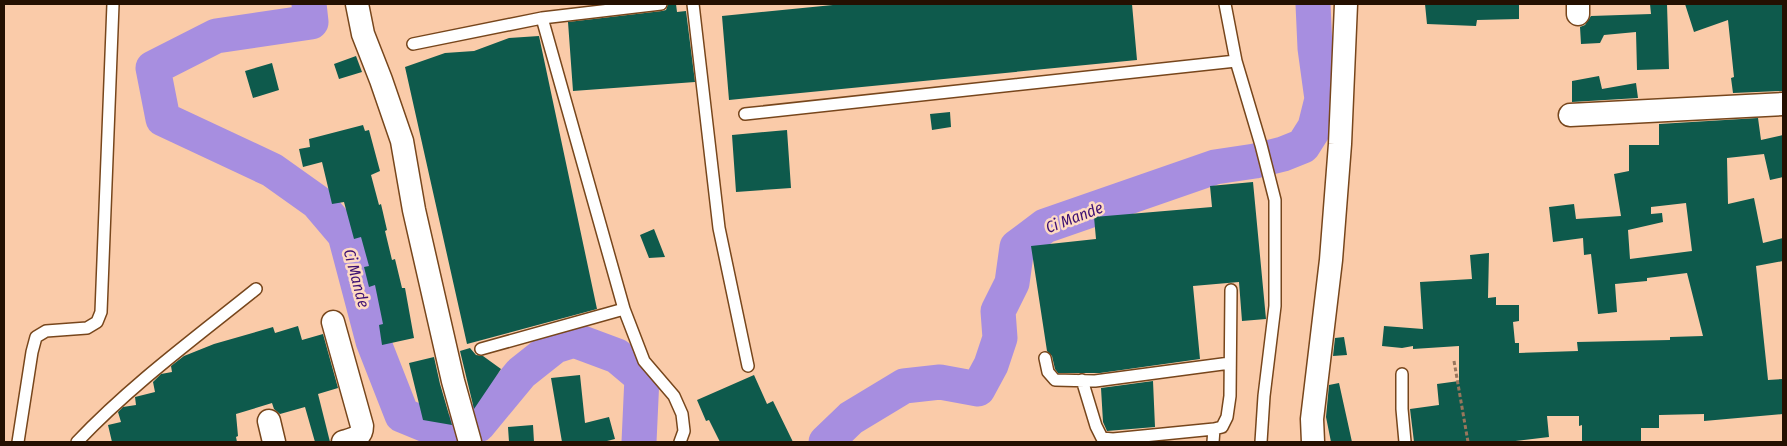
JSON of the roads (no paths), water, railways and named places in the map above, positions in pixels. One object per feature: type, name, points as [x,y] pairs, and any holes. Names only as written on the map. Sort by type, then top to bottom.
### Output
[{"type":"street","points":[[357,4],[362,34],[381,80],[402,141],[414,210],[470,442]]},
{"type":"street","points":[[1313,442],[1312,419],[1331,260],[1340,144],[1346,4]]},
{"type":"street","points":[[1570,115],[1783,104]]},
{"type":"street","points":[[333,322],[362,426],[362,432],[358,437],[343,442]]},
{"type":"lane","points":[[18,442],[36,337],[46,331],[87,328],[96,322],[101,312],[113,4]]},
{"type":"lane","points":[[413,44],[542,18],[660,4]]},
{"type":"lane","points":[[694,4],[719,228],[748,366]]},
{"type":"lane","points":[[1224,4],[1236,61],[1262,145],[1274,200],[1275,306],[1264,396],[1261,442]]},
{"type":"lane","points":[[542,18],[624,309],[644,361],[674,396],[682,414],[684,431],[680,442]]},
{"type":"lane","points":[[745,114],[1236,61]]},
{"type":"lane","points":[[78,442],[127,393],[256,289]]},
{"type":"lane","points":[[1082,380],[1096,426],[1102,438],[1113,439],[1222,427],[1227,416],[1230,396],[1230,290]]},
{"type":"lane","points":[[481,348],[624,309]]},
{"type":"lane","points":[[1045,358],[1048,372],[1055,380],[1095,381],[1230,363]]},
{"type":"lane","points":[[1402,374],[1402,410],[1405,442]]},
{"type":"lane","points":[[1213,442],[1214,429]]},
{"type":"waterway","name":"Ci Mande","points":[[309,4],[311,22],[216,36],[153,68],[163,119],[272,170],[317,202],[345,235],[373,341],[402,415],[448,434],[478,425],[521,373],[555,346],[574,340],[617,356],[642,377],[639,442]]},
{"type":"waterway","name":"Ci Mande","points":[[826,442],[851,418],[904,386],[940,382],[978,389],[991,365],[1000,338],[998,311],[1012,283],[1017,247],[1045,226],[1215,167],[1255,161],[1283,154],[1303,146],[1315,127],[1322,99],[1315,48],[1313,4]]}]
